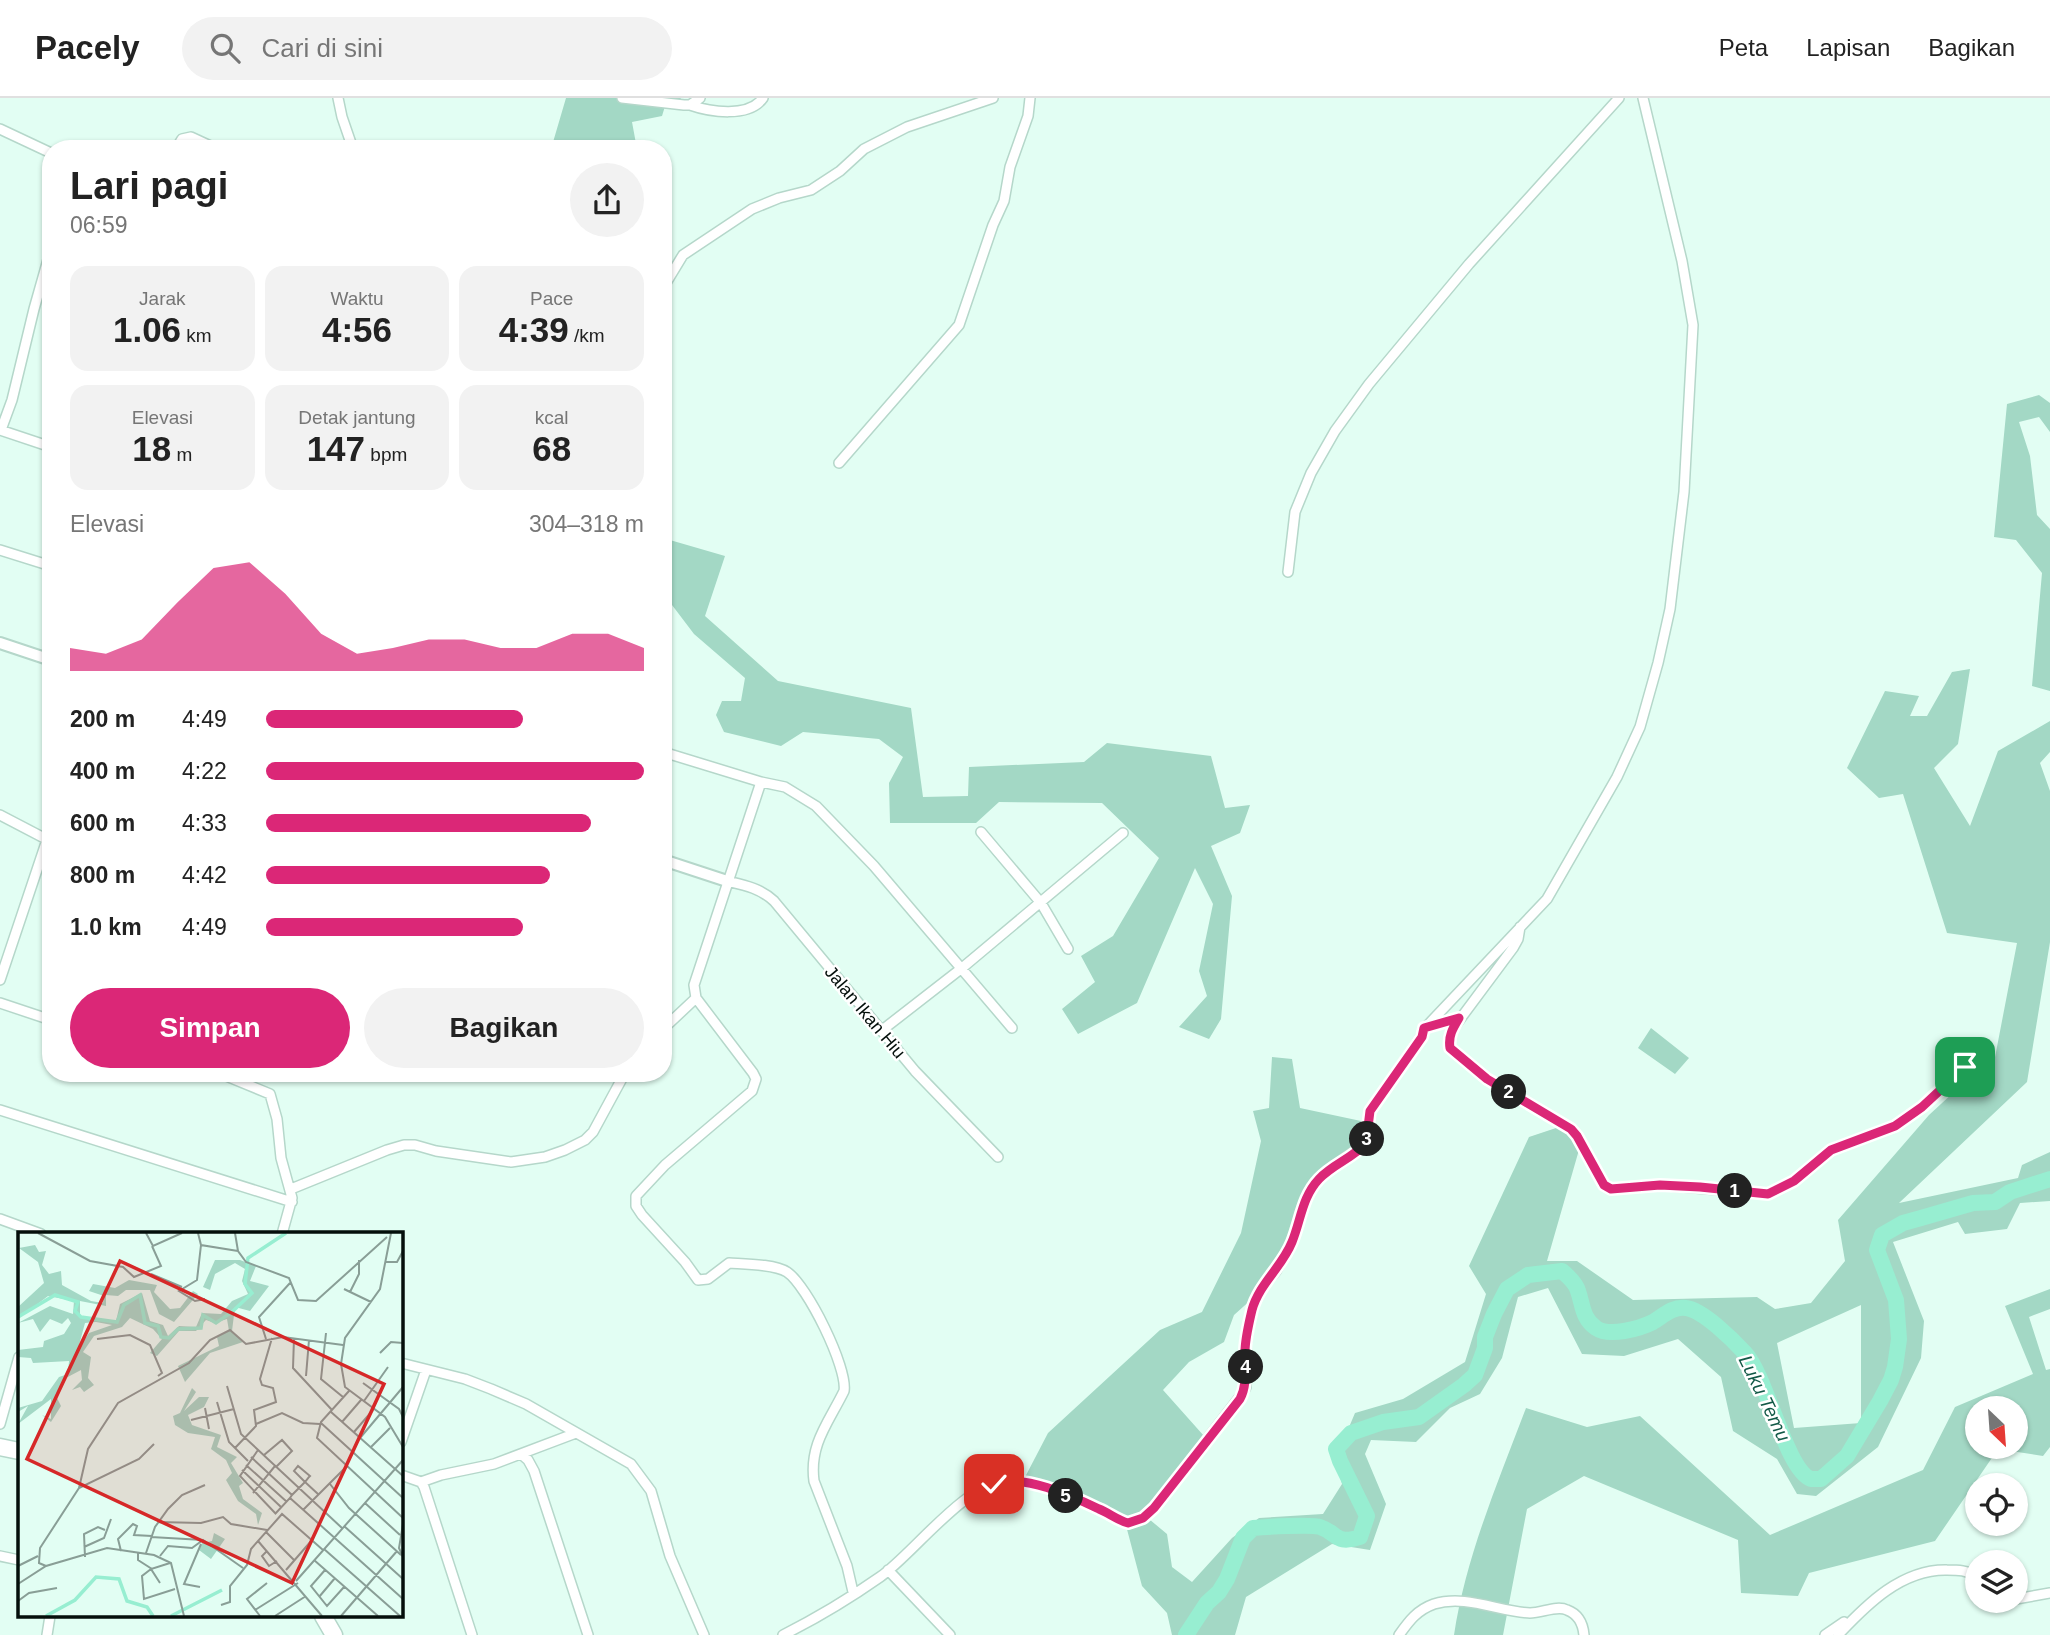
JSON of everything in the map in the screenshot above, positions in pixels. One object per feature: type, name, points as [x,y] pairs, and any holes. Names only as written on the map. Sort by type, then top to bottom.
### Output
[{"type":"highway","points":[[0,1447],[18,1451]]},
{"type":"highway","points":[[324,1618],[334,1635]]},
{"type":"street","points":[[338,98],[350,140]]},
{"type":"street","points":[[622,98],[684,102],[710,111],[743,110],[760,103],[763,98]]},
{"type":"street","points":[[684,102],[700,98]]},
{"type":"street","points":[[672,273],[683,255],[752,209],[811,190],[840,171],[864,149],[907,127],[993,98]]},
{"type":"street","points":[[839,463],[959,326],[993,225],[1004,201],[1010,167],[1028,116],[1030,98]]},
{"type":"street","points":[[1288,572],[1295,512],[1311,473],[1335,431],[1369,384],[1469,264],[1619,98]]},
{"type":"street","points":[[783,1635],[810,1621],[888,1570],[956,1507],[1002,1481],[1041,1486],[1084,1502],[1128,1523],[1143,1518],[1154,1508],[1240,1399],[1246,1387],[1245,1349],[1251,1313],[1259,1291],[1276,1271],[1292,1242],[1309,1191],[1324,1173],[1366,1143],[1370,1111],[1422,1037],[1424,1028],[1547,899],[1617,777],[1640,727],[1670,609],[1684,492],[1693,325],[1682,261],[1643,98]]},
{"type":"street","points":[[0,129],[42,149]]},
{"type":"street","points":[[181,140],[191,136],[199,140]]},
{"type":"street","points":[[42,281],[12,400],[0,430],[42,444]]},
{"type":"street","points":[[0,550],[42,563]]},
{"type":"street","points":[[0,643],[42,657]]},
{"type":"street","points":[[672,755],[785,787],[816,806],[874,866],[1012,1028]]},
{"type":"street","points":[[761,782],[695,980],[696,998],[753,1073],[755,1084],[752,1091],[641,1188],[636,1196],[636,1206],[698,1280],[708,1279],[729,1263],[773,1268],[786,1271],[801,1286],[808,1298],[834,1347],[845,1381],[844,1391],[815,1448],[813,1468],[819,1494],[847,1566],[853,1592]]},
{"type":"street","points":[[0,816],[42,837]]},
{"type":"street","points":[[981,832],[1041,903],[1068,949]]},
{"type":"street","points":[[881,1031],[962,968],[1123,833]]},
{"type":"street","points":[[0,981],[42,851]]},
{"type":"street","points":[[672,863],[727,881]]},
{"type":"street","name":"Jalan Ikan Hiu","points":[[727,881],[766,894],[942,1101],[998,1157]]},
{"type":"street","points":[[1520,925],[1518,939],[1498,971],[1452,1030],[1450,1048],[1487,1079],[1571,1129],[1604,1185],[1611,1189],[1660,1185],[1768,1194],[1794,1181],[1831,1150],[1895,1126],[1922,1107],[1965,1067]]},
{"type":"street","points":[[672,1021],[696,998]]},
{"type":"street","points":[[0,1003],[42,1017]]},
{"type":"street","points":[[1424,1028],[1459,1018]]},
{"type":"street","points":[[241,1082],[270,1094],[275,1107],[281,1158],[291,1189],[292,1202],[283,1232]]},
{"type":"street","points":[[291,1189],[387,1150],[404,1146],[415,1145],[436,1151],[511,1162],[545,1157],[585,1140],[593,1132],[620,1082]]},
{"type":"street","points":[[0,1110],[292,1202]]},
{"type":"street","points":[[0,1219],[36,1232]]},
{"type":"street","points":[[0,1424],[18,1361]]},
{"type":"street","points":[[402,1363],[491,1389],[526,1404],[631,1464],[645,1480],[656,1504],[674,1569],[704,1635]]},
{"type":"street","points":[[402,1440],[426,1370]]},
{"type":"street","points":[[402,1475],[421,1482],[494,1464],[576,1433]]},
{"type":"street","points":[[521,1454],[534,1471],[588,1635]]},
{"type":"street","points":[[421,1482],[472,1635]]},
{"type":"street","points":[[0,1556],[18,1560]]},
{"type":"street","points":[[888,1570],[950,1635]]},
{"type":"street","points":[[1825,1635],[1910,1576],[1930,1570],[1965,1571]]},
{"type":"street","points":[[2028,1597],[2050,1593]]},
{"type":"street","points":[[1399,1635],[1412,1617],[1423,1609],[1451,1601],[1516,1613],[1536,1613],[1562,1608],[1579,1618],[1584,1635]]},
{"type":"street","points":[[1838,1635],[1860,1612]]},
{"type":"green space","points":[[566,98],[681,98],[677,105],[666,103],[662,116],[632,122],[635,140],[554,140]]},
{"type":"green space","points":[[2039,395],[2050,403],[2050,432],[2039,417],[2019,422],[2030,456],[2037,515],[2050,529],[2050,691],[2032,686],[2042,573],[2016,540],[1994,537],[2007,404]]},
{"type":"green space","points":[[672,541],[725,556],[705,616],[778,681],[911,708],[923,797],[968,796],[969,767],[1084,762],[1107,743],[1211,756],[1225,808],[1250,805],[1240,833],[1211,846],[1232,896],[1221,1019],[1209,1039],[1179,1027],[1207,996],[1199,971],[1213,904],[1195,868],[1137,1003],[1078,1034],[1062,1009],[1095,982],[1081,956],[1113,936],[1159,858],[1102,803],[999,802],[976,823],[890,823],[889,783],[903,757],[879,739],[803,732],[781,746],[724,732],[716,715],[722,701],[741,701],[745,678],[694,634],[672,605]]},
{"type":"green space","points":[[1970,669],[1958,744],[1934,768],[1970,826],[1998,751],[2050,721],[2050,752],[2040,763],[2050,791],[2050,942],[2027,1082],[1899,1203],[2018,1178],[2022,1165],[2050,1152],[2050,1201],[2020,1203],[2007,1229],[1965,1234],[1958,1222],[1893,1242],[1924,1321],[1921,1358],[1878,1447],[1816,1496],[1797,1494],[1777,1459],[1733,1431],[1721,1377],[1678,1339],[1624,1356],[1582,1354],[1548,1288],[1518,1297],[1502,1358],[1480,1394],[1450,1408],[1416,1442],[1371,1440],[1365,1454],[1386,1504],[1370,1550],[1332,1544],[1246,1597],[1235,1635],[1172,1635],[1167,1613],[1142,1586],[1124,1518],[1023,1481],[1048,1433],[1160,1330],[1202,1312],[1241,1233],[1261,1141],[1253,1111],[1269,1108],[1272,1057],[1292,1059],[1300,1108],[1361,1121],[1365,1137],[1362,1145],[1309,1190],[1290,1243],[1253,1298],[1234,1315],[1224,1342],[1189,1362],[1163,1390],[1204,1436],[1165,1491],[1143,1514],[1167,1534],[1172,1567],[1192,1582],[1232,1538],[1259,1518],[1323,1514],[1342,1484],[1336,1458],[1355,1413],[1403,1399],[1465,1362],[1486,1294],[1469,1266],[1529,1137],[1568,1124],[1583,1136],[1547,1261],[1577,1261],[1633,1300],[1757,1297],[1775,1309],[1811,1303],[1845,1261],[1838,1220],[1929,1115],[1967,1080],[1991,1078],[2017,943],[1947,933],[1903,794],[1879,798],[1847,768],[1885,691],[1919,696],[1910,716],[1927,716],[1952,672]],"holes":[[[1861,1305],[1861,1423],[1794,1428],[1777,1343]]]},
{"type":"green space","points":[[1651,1028],[1689,1058],[1675,1074],[1638,1048]]},
{"type":"green space","points":[[2050,1289],[2050,1309],[2029,1317],[2046,1370],[2050,1369],[2050,1447],[2043,1456],[2028,1454],[2028,1396],[1981,1396],[2033,1374],[2005,1306]]},
{"type":"green space","points":[[1965,1403],[1965,1460],[1990,1460],[1982,1473],[1965,1473],[1965,1497],[1935,1541],[1809,1573],[1798,1596],[1741,1593],[1738,1540],[1584,1476],[1527,1509],[1503,1635],[1454,1635],[1475,1548],[1526,1408],[1587,1427],[1640,1416],[1770,1535],[1923,1470],[1955,1407]]},
{"type":"waterway","name":"Luku Temu","points":[[1186,1635],[1207,1603],[1219,1592],[1243,1538],[1253,1528],[1315,1526],[1326,1529],[1341,1539],[1360,1537],[1367,1516],[1336,1449],[1351,1433],[1383,1422],[1419,1417],[1464,1385],[1475,1375],[1485,1348],[1485,1337],[1507,1289],[1528,1275],[1562,1271],[1576,1285],[1588,1320],[1602,1331],[1616,1332],[1640,1327],[1681,1308],[1701,1314],[1745,1353],[1761,1382],[1793,1459],[1811,1479],[1821,1479],[1847,1456],[1880,1401],[1895,1367],[1899,1339],[1896,1300],[1877,1250],[1882,1235],[1903,1223],[1973,1203],[1995,1202],[2010,1192],[2050,1179]]},
{"type":"route","points":[[994,1484],[1007,1481],[1041,1486],[1084,1502],[1128,1523],[1143,1518],[1154,1508],[1240,1399],[1246,1387],[1245,1349],[1255,1299],[1276,1271],[1292,1242],[1309,1191],[1324,1173],[1366,1143],[1370,1111],[1422,1037],[1424,1028],[1459,1018],[1452,1030],[1450,1048],[1487,1079],[1571,1129],[1604,1185],[1611,1189],[1660,1185],[1768,1194],[1794,1181],[1831,1150],[1895,1126],[1922,1107],[1965,1067]]}]
